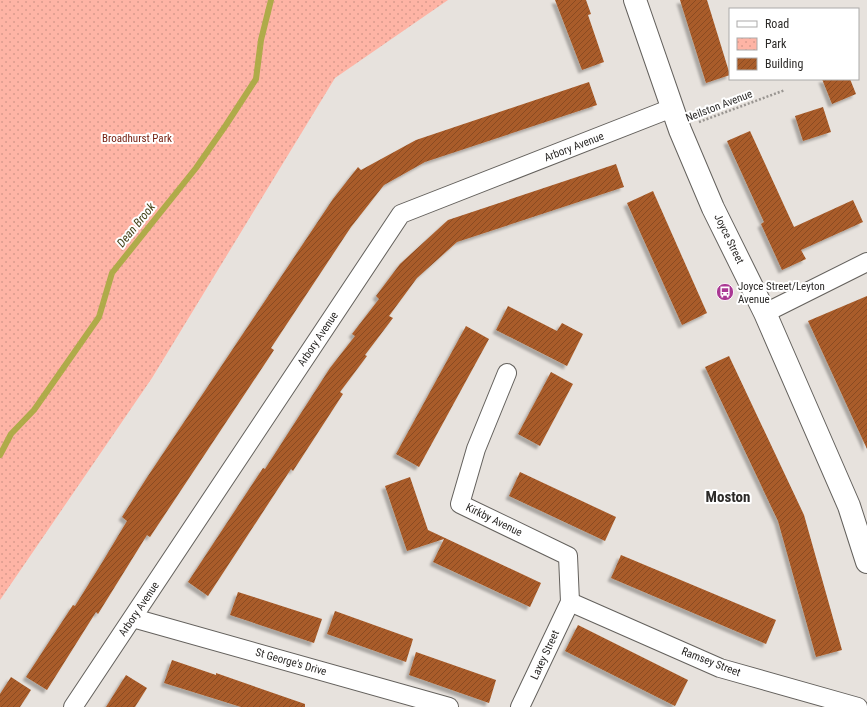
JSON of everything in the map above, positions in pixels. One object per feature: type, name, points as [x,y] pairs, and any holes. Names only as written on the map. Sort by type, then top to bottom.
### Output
[{"type":"street","name":"Joyce Street","points":[[635,0],[680,130],[713,208],[765,313],[849,506],[867,562]]},
{"type":"street","name":"Arbory Avenue","points":[[73,707],[401,214],[672,108]]},
{"type":"street","points":[[765,313],[867,262]]},
{"type":"street","name":"Kirkby Avenue","points":[[507,373],[476,449],[460,504],[568,556],[570,602]]},
{"type":"street","name":"Laxey Street","points":[[520,707],[570,602]]},
{"type":"street","name":"Ramsey Street","points":[[570,602],[720,668],[858,707]]},
{"type":"street","name":"St George's Drive","points":[[133,618],[449,707]]},
{"type":"path","name":"Neilston Avenue","points":[[680,130],[785,90]]},
{"type":"green space","name":"Broadhurst Park","points":[[0,0],[448,0],[335,78],[152,378],[0,600]]},
{"type":"building","points":[[555,0],[586,0],[591,14],[588,15],[604,62],[582,70]]},
{"type":"building","points":[[680,0],[707,0],[729,75],[706,83]]},
{"type":"building","points":[[822,80],[850,80],[856,94],[832,104]]},
{"type":"building","points":[[589,82],[597,105],[425,162],[384,185],[351,227],[271,348],[274,350],[150,537],[147,535],[98,614],[96,612],[47,690],[26,677],[73,605],[75,606],[103,561],[127,521],[122,517],[146,479],[333,199],[358,167],[361,170],[416,140]]},
{"type":"building","points":[[823,107],[831,132],[803,141],[795,116]]},
{"type":"building","points":[[750,131],[794,227],[853,200],[863,222],[801,250],[806,259],[782,270],[761,224],[764,222],[727,141]]},
{"type":"building","points":[[616,164],[624,187],[457,242],[417,278],[389,316],[393,318],[365,355],[367,356],[340,392],[343,394],[293,471],[291,469],[208,596],[188,582],[263,468],[265,469],[330,368],[355,336],[352,334],[379,299],[376,296],[400,264],[448,220]]},
{"type":"building","points":[[653,191],[707,313],[682,325],[627,203]]},
{"type":"building","points":[[867,296],[867,449],[808,321]]},
{"type":"building","points":[[508,306],[557,331],[562,323],[583,334],[567,366],[496,330]]},
{"type":"building","points":[[466,326],[489,339],[419,467],[396,454]]},
{"type":"building","points":[[729,356],[804,515],[842,650],[816,657],[778,521],[705,367]]},
{"type":"building","points":[[551,372],[573,384],[540,446],[518,434]]},
{"type":"building","points":[[520,472],[616,517],[605,541],[509,496]]},
{"type":"building","points":[[410,477],[428,530],[541,583],[530,607],[433,562],[444,539],[407,551],[385,486]]},
{"type":"building","points":[[621,555],[776,620],[766,644],[611,578]]},
{"type":"building","points":[[238,592],[322,619],[314,643],[230,615]]},
{"type":"building","points":[[335,611],[413,639],[406,662],[327,634]]},
{"type":"building","points":[[578,625],[688,680],[675,706],[565,651]]},
{"type":"building","points":[[416,652],[496,680],[489,703],[409,675]]},
{"type":"building","points":[[172,660],[216,675],[216,673],[305,704],[305,707],[241,707],[164,683]]},
{"type":"building","points":[[126,675],[147,688],[135,707],[106,707]]},
{"type":"building","points":[[11,677],[31,690],[20,707],[0,707],[0,694]]},
{"type":"waterway","name":"Dean Brook","points":[[0,455],[11,434],[34,410],[99,317],[112,273],[196,168],[256,79],[261,40],[271,0]]},
{"type":"place","name":"Joyce Street/Leyton Avenue","points":[[725,292]]},
{"type":"district","name":"Moston","points":[[728,497]]}]
